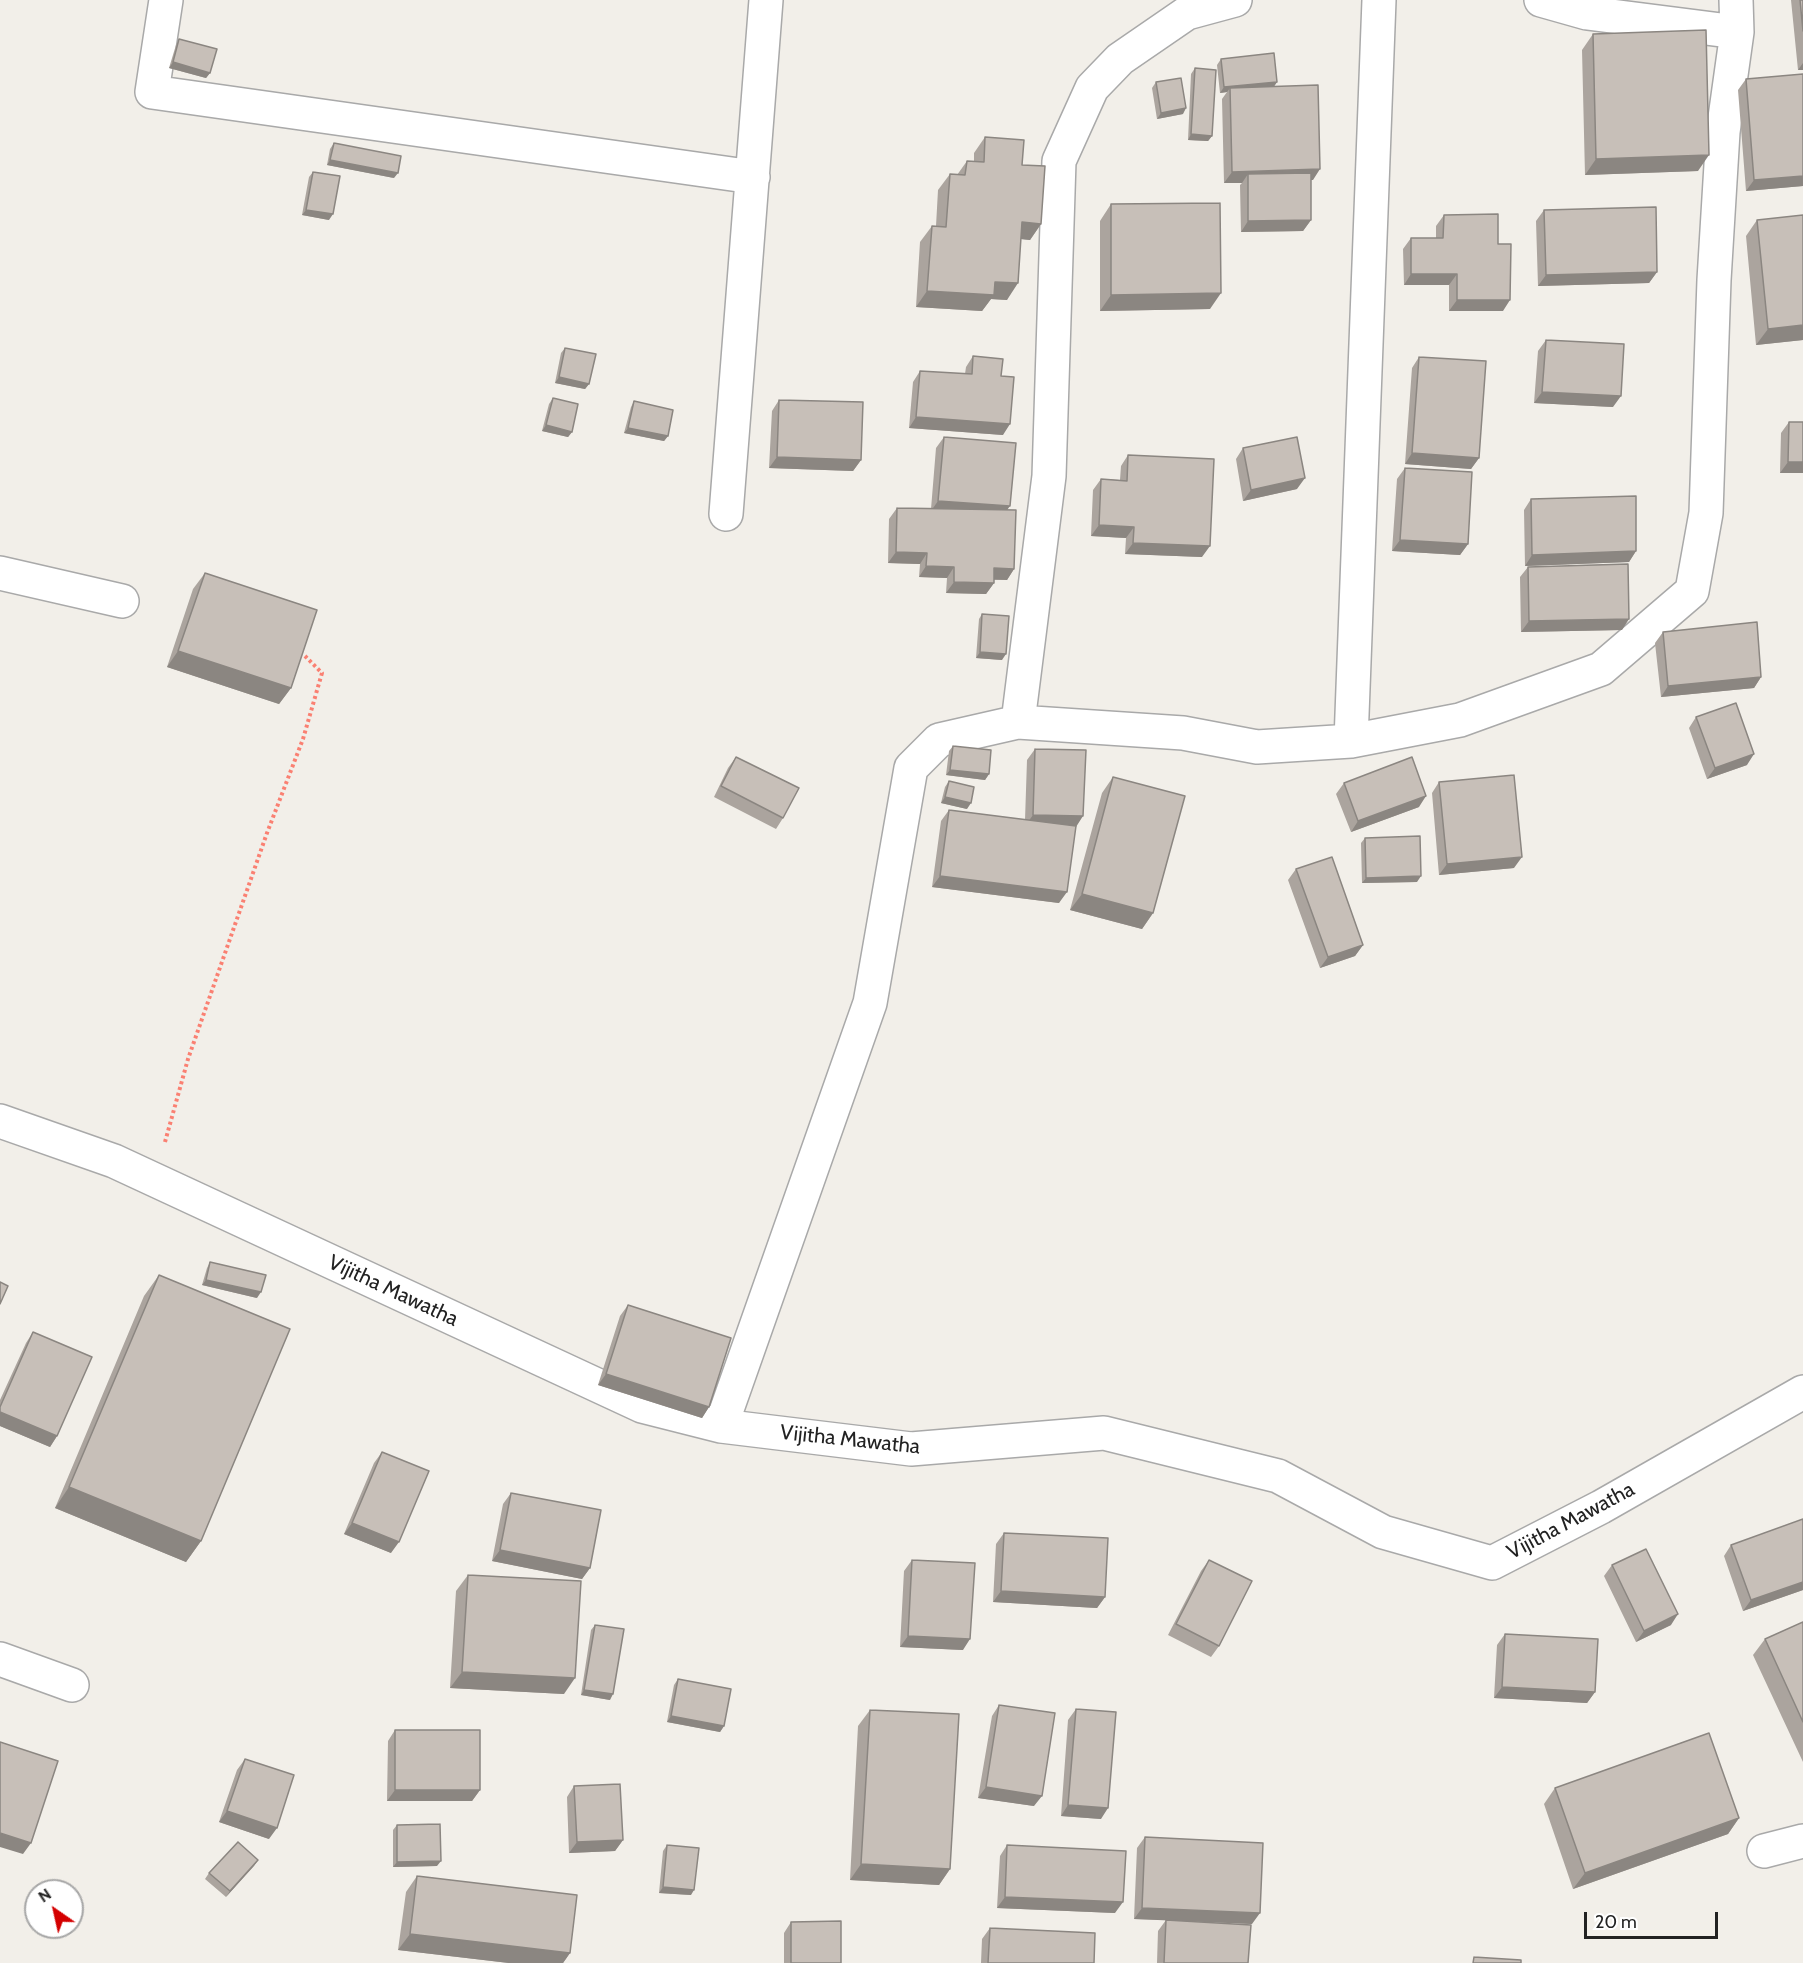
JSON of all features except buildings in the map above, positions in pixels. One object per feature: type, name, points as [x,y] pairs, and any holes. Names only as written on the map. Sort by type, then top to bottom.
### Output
[{"type":"street","points":[[166,0],[152,92],[753,177]]},
{"type":"street","points":[[726,514],[766,0]]},
{"type":"street","points":[[1018,722],[1049,476],[1059,161],[1092,88],[1120,59],[1187,14],[1235,0]]},
{"type":"street","points":[[1351,741],[1379,0]]},
{"type":"street","points":[[1541,0],[1587,13],[1737,32]]},
{"type":"street","points":[[722,1426],[870,1003],[911,768],[939,740],[1018,722],[1183,733],[1257,747],[1351,741],[1460,720],[1601,669],[1692,591],[1706,513],[1714,280],[1722,143],[1737,32],[1736,0]]},
{"type":"street","points":[[0,573],[122,601]]},
{"type":"street","name":"Vijitha Mawatha","points":[[0,1121],[114,1161],[642,1406],[722,1426],[911,1449],[1104,1433],[1278,1476],[1383,1532],[1492,1563],[1601,1507],[1803,1392]]},
{"type":"street","points":[[0,1659],[72,1685]]},
{"type":"street","points":[[1764,1851],[1803,1841]]},
{"type":"path","points":[[155,1180],[188,1059],[267,833],[303,739],[322,673],[305,656]]}]
